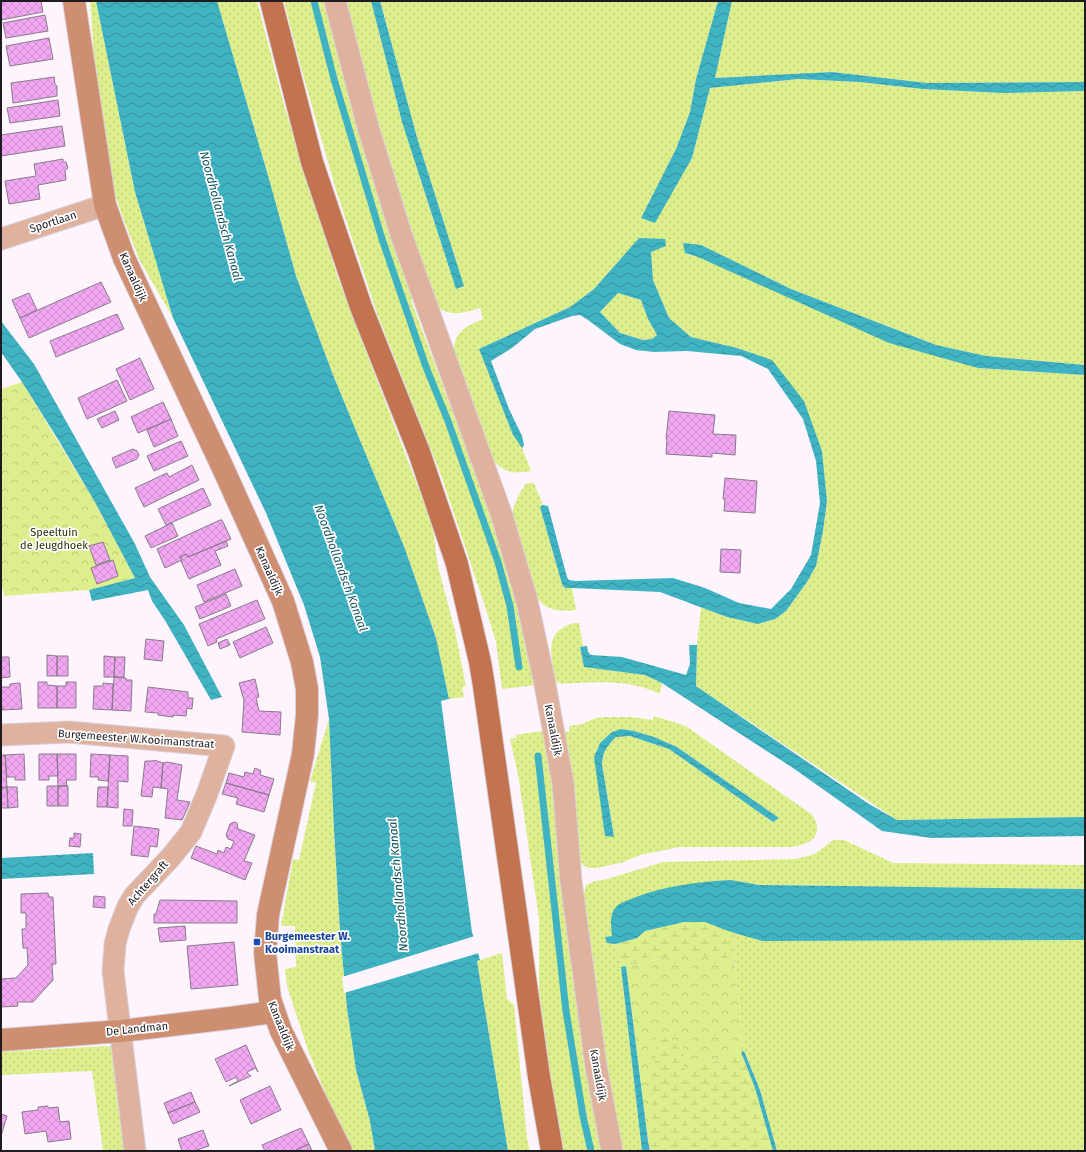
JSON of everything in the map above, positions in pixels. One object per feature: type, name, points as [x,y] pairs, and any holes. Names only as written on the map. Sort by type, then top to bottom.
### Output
[{"type":"main road","points":[[271,1],[312,162],[361,307],[419,452],[457,564],[480,662],[484,686],[538,1077],[552,1151]]},
{"type":"street","name":"Kanaaldijk","points":[[74,1],[105,205],[124,258],[222,466],[282,601],[302,662],[307,689],[307,715],[303,754],[268,915],[265,937],[267,982],[273,1012],[281,1031],[341,1151]]},
{"type":"street","name":"Kanaaldijk","points":[[335,1],[368,127],[401,234],[502,516],[527,600],[544,680],[563,783],[571,881],[596,1066],[612,1151]]},
{"type":"street","name":"Sportlaan","points":[[1,239],[105,205]]},
{"type":"street","name":"Burgemeester W.Kooimanstraat","points":[[1,735],[69,732],[224,746]]},
{"type":"street","name":"Achtergraft","points":[[135,1151],[114,971],[113,958],[115,944],[123,916],[135,895],[171,857],[191,832],[207,794],[224,746]]},
{"type":"street","name":"De Landman","points":[[1,1040],[121,1031],[273,1012]]},
{"type":"green space","points":[[90,1],[96,1],[135,192],[173,318],[139,259],[110,179],[99,122]]},
{"type":"green space","points":[[217,1],[257,1],[284,105],[338,278],[432,524],[438,566],[455,631],[466,686],[462,687],[464,697],[449,699],[436,638],[405,549],[333,375],[296,276]]},
{"type":"green space","points":[[284,1],[327,1],[410,284],[412,303],[489,509],[504,555],[538,685],[502,689],[496,642],[486,609],[441,475],[378,316],[336,190],[300,64]]},
{"type":"green space","points":[[343,1],[371,1],[402,122],[456,289],[464,286],[418,141],[380,1],[718,1],[696,79],[690,112],[676,149],[641,218],[655,222],[692,158],[710,88],[798,79],[859,82],[923,89],[1003,93],[1085,91],[1085,365],[986,356],[936,345],[791,289],[701,245],[685,254],[698,257],[978,368],[1085,375],[1085,817],[897,820],[696,686],[697,645],[701,607],[727,617],[758,624],[775,619],[786,611],[807,582],[816,566],[827,501],[822,451],[771,360],[737,348],[691,337],[669,318],[653,280],[651,252],[666,246],[639,238],[594,289],[570,307],[479,349],[513,435],[522,448],[531,471],[510,472],[493,461],[453,354],[458,335],[466,328],[483,319],[480,308],[463,313],[453,313],[437,307],[403,214]]},
{"type":"green space","points":[[732,1],[1085,1],[1085,82],[927,83],[832,72],[715,78]]},
{"type":"green space","points":[[618,293],[641,300],[648,319],[657,335],[652,339],[643,340],[620,333],[600,312]]},
{"type":"green space","name":"Speeltuin de Jeugdhoek","points":[[22,382],[96,504],[135,578],[89,590],[5,596],[1,585],[1,389]]},
{"type":"green space","points":[[527,483],[534,483],[543,505],[540,507],[562,584],[565,588],[572,588],[576,610],[564,611],[553,609],[544,604],[535,595],[512,514],[514,506]]},
{"type":"green space","points":[[574,623],[579,623],[583,646],[580,647],[584,667],[645,675],[662,683],[660,694],[648,689],[624,684],[598,682],[555,683],[551,655],[553,639],[564,627]]},
{"type":"green space","points":[[654,716],[687,727],[811,814],[817,823],[815,837],[808,842],[793,847],[680,847],[640,855],[624,862],[597,868],[589,868],[583,865],[578,854],[565,732],[570,731],[569,726],[582,724],[596,718],[631,717],[653,720]],"holes":[[[621,729],[654,737],[677,747],[779,818],[773,822],[669,749],[630,736],[616,737],[606,749],[602,764],[614,836],[605,836],[596,751],[603,740]]]},
{"type":"green space","points":[[329,719],[340,931],[347,1008],[356,1070],[370,1121],[375,1151],[348,1151],[308,1050],[287,986],[285,969],[296,967],[295,926],[281,926],[293,859],[299,860],[316,783],[310,781]]},
{"type":"green space","points":[[542,731],[543,734],[547,734],[603,1151],[564,1151],[553,1093],[539,991],[539,919],[518,774],[510,739],[516,738],[516,735]]},
{"type":"green space","points":[[833,840],[844,840],[893,863],[1085,865],[1085,889],[759,885],[730,880],[611,922],[612,936],[605,937],[607,943],[616,944],[621,967],[642,1151],[618,1151],[583,897],[586,885],[595,881],[604,880],[663,862],[796,859],[815,854]]},
{"type":"green space","points":[[684,922],[705,922],[734,932],[735,962],[688,953],[621,967],[616,944],[637,938],[645,931]]},
{"type":"green space","points":[[734,932],[762,941],[1085,940],[1085,1151],[777,1151],[760,1090],[744,1051],[735,962]]},
{"type":"green space","points":[[502,953],[507,999],[514,1005],[527,1138],[530,1151],[508,1151],[477,961]]},
{"type":"green space","points":[[688,953],[735,962],[744,1051],[685,1072],[651,1122],[648,1141],[626,966]]},
{"type":"green space","points":[[657,1037],[683,1042],[685,1072],[741,1052],[755,1088],[773,1151],[650,1151],[648,1141],[651,1122]]},
{"type":"green space","points":[[106,1046],[114,1047],[122,1082],[116,1090],[123,1143],[130,1149],[130,1151],[103,1151],[92,1071],[1,1075],[1,1052]]},
{"type":"water","name":"Noordhollandsch Kanaal","points":[[96,1],[217,1],[296,276],[333,375],[405,549],[436,638],[449,699],[441,701],[472,932],[480,960],[477,961],[508,1151],[375,1151],[370,1121],[356,1070],[347,1008],[340,931],[329,719],[320,657],[304,605],[266,513],[173,318],[135,192]]},
{"type":"water","points":[[371,1],[380,1],[418,141],[464,286],[456,289],[402,122]]},
{"type":"water","points":[[718,1],[732,1],[715,78],[832,72],[927,83],[1085,82],[1085,91],[1003,93],[923,89],[859,82],[798,79],[710,88],[692,158],[655,223],[641,218],[676,149],[690,112],[696,79]]},
{"type":"water","points":[[639,238],[665,239],[666,246],[651,252],[653,280],[669,318],[691,337],[737,348],[772,360],[804,401],[822,451],[827,501],[816,566],[807,582],[786,611],[775,619],[758,624],[727,617],[660,592],[565,588],[562,584],[540,507],[543,505],[548,506],[569,580],[673,578],[705,588],[739,603],[771,609],[791,589],[811,555],[820,503],[816,461],[803,419],[768,369],[741,356],[687,351],[654,352],[636,350],[620,344],[580,315],[572,316],[535,329],[512,348],[491,361],[509,409],[522,436],[524,445],[522,448],[513,435],[479,349],[570,307],[594,289]],"holes":[[[618,293],[641,300],[648,319],[657,335],[652,339],[643,340],[620,333],[600,312]]]},
{"type":"water","points":[[683,243],[701,245],[791,289],[936,345],[986,356],[1085,365],[1085,375],[978,368],[889,343],[698,257],[685,253]]},
{"type":"water","points":[[1,321],[34,364],[135,544],[150,577],[184,625],[222,697],[211,700],[166,622],[152,601],[148,590],[92,601],[89,590],[135,578],[96,504],[59,441],[22,382],[1,352]]},
{"type":"water","points":[[689,645],[697,645],[696,686],[869,804],[897,820],[1085,817],[1085,836],[931,838],[882,831],[793,768],[662,683],[645,675],[584,667],[580,647],[587,646],[588,652],[591,655],[622,657],[686,675],[690,664]]},
{"type":"water","points":[[621,729],[654,737],[677,747],[779,818],[773,822],[669,749],[630,736],[616,737],[606,749],[602,764],[614,837],[605,836],[594,757],[600,743],[612,732]]},
{"type":"water","points":[[93,853],[94,874],[1,879],[1,858]]},
{"type":"water","points":[[731,880],[759,885],[1085,889],[1085,940],[762,941],[728,931],[705,922],[684,922],[645,931],[637,938],[616,944],[607,943],[605,937],[612,936],[611,920],[614,909],[621,903],[667,888],[692,883]]},
{"type":"water","points":[[626,966],[650,1151],[642,1151],[621,967]]},
{"type":"water","points":[[744,1051],[760,1090],[777,1151],[773,1151],[755,1088],[741,1052]]},
{"type":"pier","points":[[475,936],[479,953],[344,993],[342,977]]},
{"type":"building","points":[[1,1],[41,1],[43,12],[1,20]]},
{"type":"building","points":[[45,15],[48,31],[6,38],[3,23]]},
{"type":"building","points":[[49,38],[53,59],[10,66],[6,46]]},
{"type":"building","points":[[54,77],[55,84],[57,86],[57,96],[13,103],[11,83]]},
{"type":"building","points":[[58,100],[60,116],[10,123],[7,108]]},
{"type":"building","points":[[62,126],[65,146],[1,156],[1,135]]},
{"type":"building","points":[[63,159],[63,162],[66,162],[68,168],[65,170],[66,180],[38,185],[40,199],[9,204],[5,181],[36,176],[34,164]]},
{"type":"building","points":[[101,282],[111,302],[29,338],[20,318]]},
{"type":"building","points":[[29,293],[37,310],[20,318],[12,300]]},
{"type":"building","points":[[117,314],[124,329],[56,357],[50,341]]},
{"type":"building","points":[[140,358],[154,389],[130,400],[116,369]]},
{"type":"building","points":[[117,380],[127,401],[87,419],[78,398]]},
{"type":"building","points":[[163,402],[171,419],[138,433],[131,417]]},
{"type":"building","points":[[115,411],[119,420],[102,428],[97,419]]},
{"type":"building","points":[[669,411],[715,415],[713,434],[736,435],[735,455],[712,453],[712,457],[666,454]]},
{"type":"building","points":[[171,419],[178,436],[154,447],[147,430]]},
{"type":"building","points":[[181,441],[188,456],[154,471],[147,456]]},
{"type":"building","points":[[133,449],[137,451],[139,455],[137,459],[116,468],[112,458]]},
{"type":"building","points":[[192,465],[199,480],[144,507],[135,488],[167,473],[169,477]]},
{"type":"building","points":[[725,478],[757,481],[755,513],[724,511],[725,499],[723,499]]},
{"type":"building","points":[[203,488],[211,505],[166,525],[158,509]]},
{"type":"building","points":[[222,520],[231,539],[188,557],[186,554],[180,557],[182,560],[165,568],[157,549]]},
{"type":"building","points":[[172,523],[178,536],[151,548],[145,536]]},
{"type":"building","points":[[226,541],[228,546],[215,551],[221,565],[189,579],[180,557],[186,554],[188,557]]},
{"type":"building","points":[[103,542],[110,560],[96,565],[89,546]]},
{"type":"building","points":[[721,549],[741,550],[740,573],[720,572]]},
{"type":"building","points":[[113,560],[118,576],[97,584],[91,568]]},
{"type":"building","points":[[235,569],[242,586],[204,602],[197,585]]},
{"type":"building","points":[[226,594],[231,606],[200,619],[195,607]]},
{"type":"building","points":[[257,600],[265,619],[216,639],[217,642],[208,646],[199,624]]},
{"type":"building","points":[[266,627],[273,643],[240,658],[233,642]]},
{"type":"building","points":[[146,639],[164,641],[162,661],[144,659]]},
{"type":"building","points":[[227,639],[230,645],[220,649],[218,643]]},
{"type":"building","points":[[47,655],[57,656],[57,676],[47,676]]},
{"type":"building","points":[[57,656],[68,656],[68,676],[57,676]]},
{"type":"building","points":[[104,656],[115,657],[114,677],[104,677]]},
{"type":"building","points":[[1,657],[9,657],[10,677],[1,678]]},
{"type":"building","points":[[115,657],[125,657],[124,677],[114,677]]},
{"type":"building","points":[[114,677],[132,680],[131,711],[112,710]]},
{"type":"building","points":[[255,679],[259,697],[256,698],[259,711],[281,712],[280,735],[242,732],[244,700],[239,683]]},
{"type":"building","points":[[38,682],[47,682],[47,685],[57,686],[57,708],[38,708]]},
{"type":"building","points":[[66,682],[76,682],[76,708],[57,708],[57,686],[66,686]]},
{"type":"building","points":[[20,683],[22,709],[2,710],[1,687],[10,687],[10,684]]},
{"type":"building","points":[[103,683],[113,684],[112,710],[93,709],[94,686],[103,686]]},
{"type":"building","points":[[148,687],[188,692],[188,698],[193,698],[192,709],[187,708],[186,716],[173,715],[173,717],[158,715],[158,713],[145,712]]},
{"type":"building","points":[[24,754],[25,780],[15,780],[15,777],[7,777],[5,755]]},
{"type":"building","points":[[39,754],[57,754],[58,776],[49,776],[49,780],[39,780]]},
{"type":"building","points":[[57,754],[76,754],[76,780],[66,780],[67,786],[58,786]]},
{"type":"building","points":[[91,754],[110,755],[108,781],[98,780],[99,777],[90,777]]},
{"type":"building","points":[[1,755],[5,755],[7,787],[1,788]]},
{"type":"building","points":[[110,755],[128,756],[128,782],[118,781],[118,808],[107,807]]},
{"type":"building","points":[[154,760],[163,763],[161,788],[153,787],[152,797],[141,796],[145,761]]},
{"type":"building","points":[[167,762],[182,765],[177,800],[190,802],[182,820],[165,818],[168,789],[161,788],[163,763]]},
{"type":"building","points":[[255,768],[261,771],[260,775],[274,779],[269,795],[226,783],[229,773],[244,777],[245,772],[253,774]]},
{"type":"building","points":[[226,783],[269,795],[264,812],[236,804],[238,798],[222,794]]},
{"type":"building","points":[[47,786],[58,786],[58,806],[47,806]]},
{"type":"building","points":[[58,786],[68,786],[68,806],[58,806]]},
{"type":"building","points":[[7,787],[8,808],[1,808],[1,788]]},
{"type":"building","points":[[7,787],[17,787],[18,807],[8,808]]},
{"type":"building","points":[[98,787],[108,787],[107,807],[97,807]]},
{"type":"building","points":[[124,809],[133,810],[132,826],[123,826]]},
{"type":"building","points":[[234,822],[237,823],[238,829],[255,835],[244,861],[252,863],[245,880],[191,858],[196,846],[217,854],[218,850],[224,853],[226,847],[231,849],[234,841],[228,839],[226,835],[230,824]]},
{"type":"building","points":[[134,826],[159,829],[157,847],[150,846],[148,857],[131,855]]},
{"type":"building","points":[[74,833],[81,834],[80,847],[69,846],[70,838],[74,838]]},
{"type":"building","points":[[48,893],[49,897],[53,897],[56,964],[52,964],[53,980],[33,1002],[17,1002],[18,1006],[1,1007],[1,979],[16,978],[28,965],[27,948],[23,948],[22,929],[26,929],[26,913],[21,913],[21,894]]},
{"type":"building","points":[[94,896],[105,897],[105,908],[93,907]]},
{"type":"building","points":[[160,900],[237,901],[237,923],[154,923],[154,914],[156,914]]},
{"type":"building","points":[[185,926],[186,940],[160,942],[158,928]]},
{"type":"building","points":[[234,942],[238,985],[191,989],[187,946]]},
{"type":"building","points":[[246,1045],[258,1072],[256,1068],[249,1071],[247,1072],[251,1076],[229,1086],[238,1081],[236,1077],[226,1082],[215,1059]]},
{"type":"building","points":[[270,1086],[281,1110],[251,1124],[240,1100]]},
{"type":"building","points":[[191,1092],[195,1102],[168,1113],[164,1103]]},
{"type":"building","points":[[195,1102],[200,1112],[173,1124],[168,1113]]},
{"type":"building","points":[[48,1106],[48,1108],[58,1107],[60,1122],[69,1121],[71,1139],[48,1142],[46,1131],[25,1134],[22,1112],[38,1110],[38,1107]]},
{"type":"building","points":[[1,1114],[7,1116],[1,1136]]},
{"type":"building","points":[[301,1128],[309,1144],[296,1150],[297,1151],[265,1151],[262,1145]]},
{"type":"building","points":[[203,1130],[209,1146],[194,1151],[182,1151],[178,1139]]},
{"type":"building","points":[[309,1144],[312,1151],[296,1150]]},
{"type":"waterway","points":[[314,1],[334,79],[382,239],[426,367],[448,421],[498,562],[510,606],[519,667]]},
{"type":"waterway","points":[[538,756],[566,1011],[583,1116],[591,1151]]},
{"type":"place","name":"Burgemeester W. Kooimanstraat","points":[[257,942]]}]
